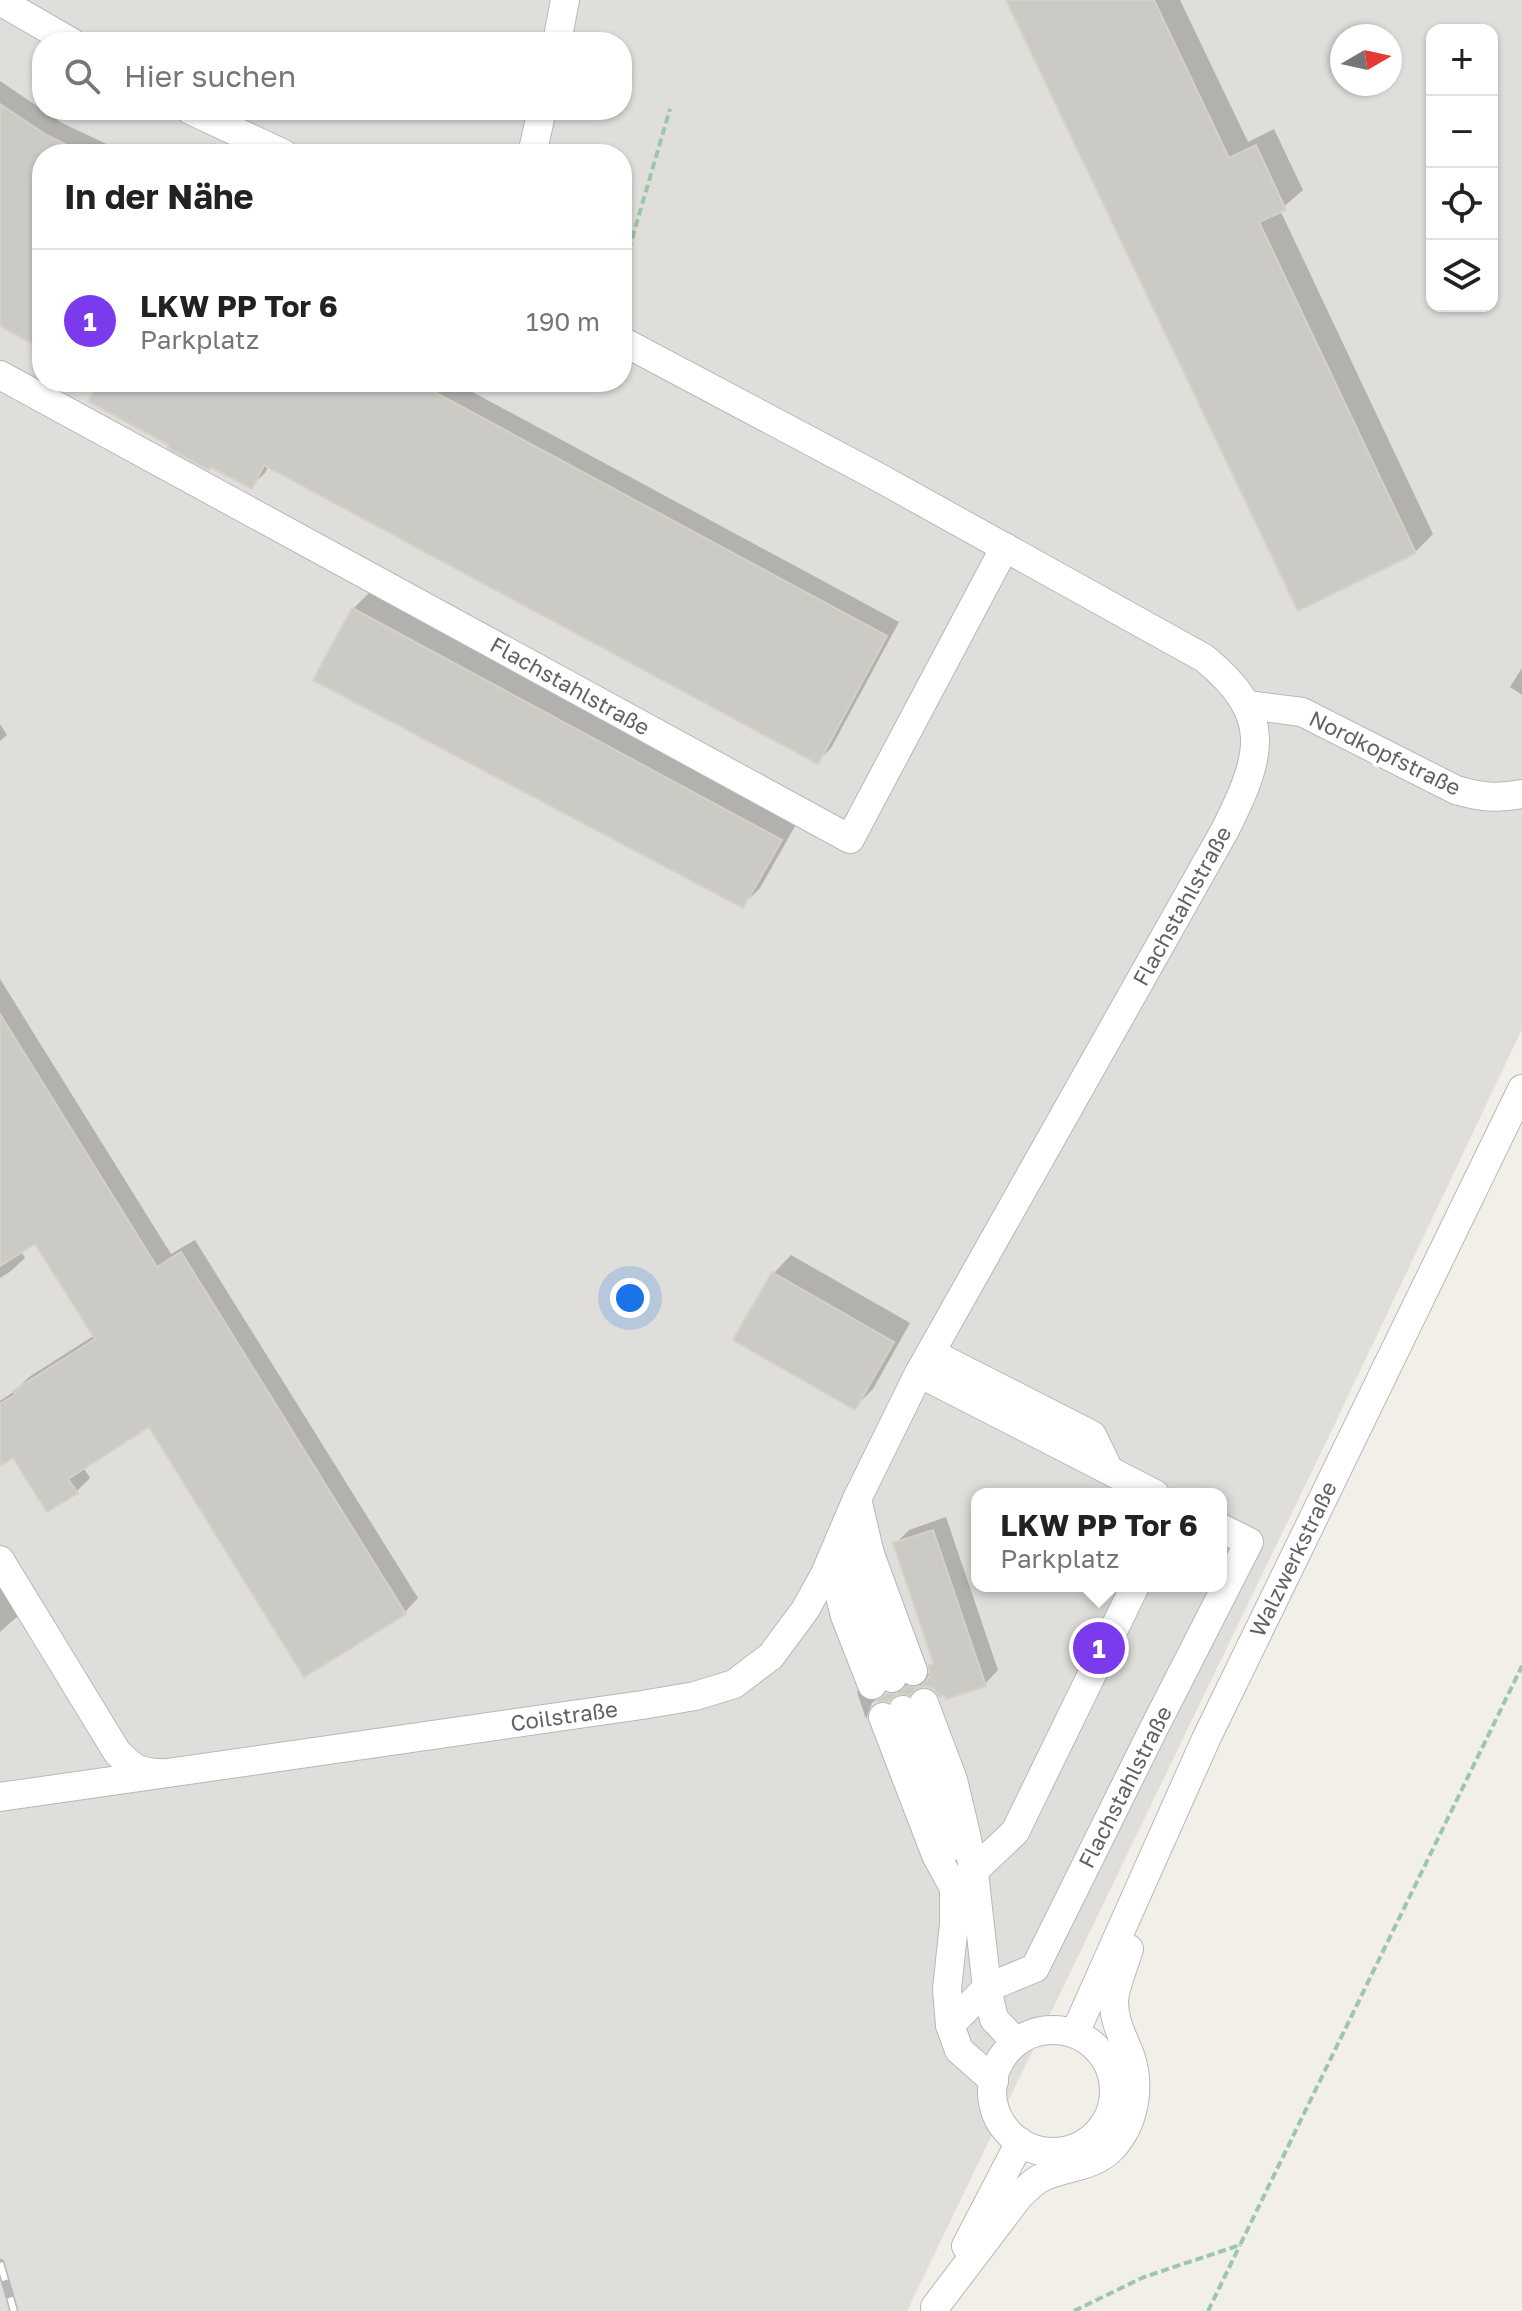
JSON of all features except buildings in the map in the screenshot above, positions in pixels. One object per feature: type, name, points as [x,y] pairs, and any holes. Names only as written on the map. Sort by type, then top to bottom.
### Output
[{"type":"street","points":[[559,32],[565,0]]},
{"type":"street","points":[[0,1],[54,32]]},
{"type":"street","points":[[211,120],[263,144]]},
{"type":"street","points":[[534,144],[540,120]]},
{"type":"street","name":"Flachstahlstraße","points":[[632,346],[878,477],[1204,658],[1239,691],[1254,722],[1256,743],[1253,765],[1225,830],[925,1363],[857,1499]]},
{"type":"street","name":"Flachstahlstraße","points":[[0,375],[850,839],[1005,547]]},
{"type":"street","name":"Nordkopfstraße","points":[[1247,705],[1302,712],[1456,790],[1479,797],[1501,798],[1522,794]]},
{"type":"street","name":"Walzwerkstraße","points":[[1075,2033],[1170,1818],[1522,1089]]},
{"type":"street","points":[[925,1363],[1092,1435],[1108,1468],[1144,1488]]},
{"type":"street","points":[[836,1549],[892,1678],[857,1499]]},
{"type":"street","name":"Coilstraße","points":[[0,1797],[642,1705],[695,1696],[734,1684],[771,1656],[805,1610],[857,1499]]},
{"type":"street","name":"Flachstahlstraße","points":[[1227,1531],[1249,1542],[1227,1585]]},
{"type":"street","name":"Coilstraße","points":[[0,1560],[117,1752],[132,1767],[146,1773],[169,1773]]},
{"type":"street","points":[[994,2081],[959,2050],[950,2025],[947,1989],[954,1924],[964,1880],[1015,1832],[1132,1592]]},
{"type":"street","name":"Flachstahlstraße","points":[[950,2025],[987,1988],[1035,1968],[1223,1592]]},
{"type":"street","points":[[964,1880],[936,1855],[903,1710],[953,1780],[964,1880],[994,2019],[1016,2042]]},
{"type":"street","points":[[934,2309],[1020,2195],[1036,2180],[1097,2160],[1112,2148],[1124,2131],[1132,2113],[1136,2091],[1131,2058],[1119,2031],[1114,2000],[1170,1818]]},
{"type":"street","points":[[1058,2029],[1075,2033],[1093,2044],[1110,2069],[1114,2099],[1108,2119],[1096,2135],[1079,2147],[1059,2152],[1038,2150],[1020,2142],[1005,2128],[995,2110],[994,2081],[1001,2060],[1016,2042],[1040,2031],[1058,2029]]},
{"type":"street","points":[[934,2309],[1020,2142]]},
{"type":"path","points":[[632,239],[670,109]]},
{"type":"path","points":[[1208,2311],[1522,1666]]},
{"type":"path","points":[[1074,2311],[1144,2277],[1240,2245]]},
{"type":"shaded area","points":[[0,0],[1522,0],[1522,1029],[907,2311],[0,2311]]},
{"type":"railway","points":[[0,2263],[14,2311]]},
{"type":"place","name":"LKW PP Tor 6","points":[[1099,1648]]}]
